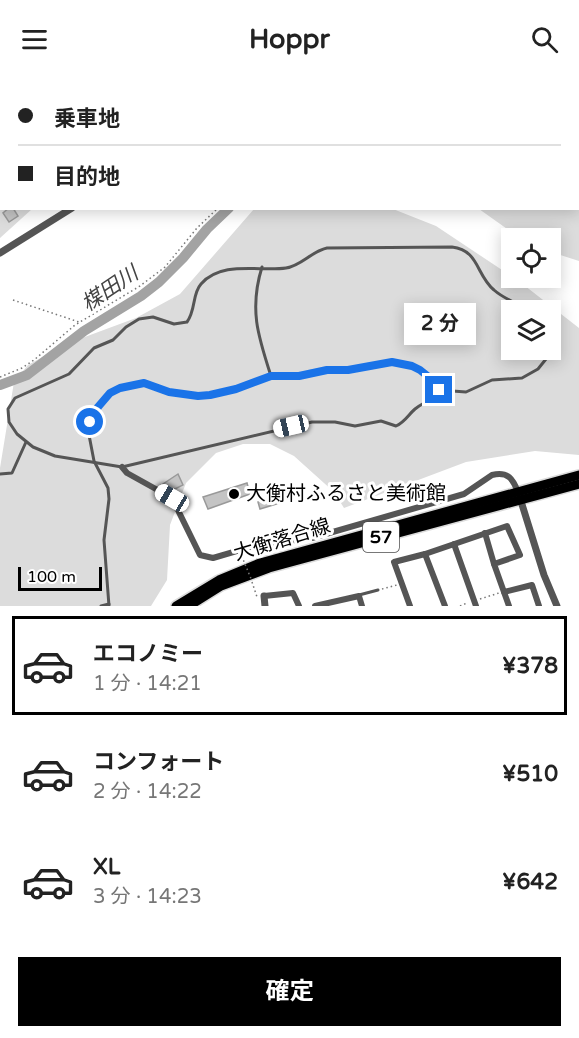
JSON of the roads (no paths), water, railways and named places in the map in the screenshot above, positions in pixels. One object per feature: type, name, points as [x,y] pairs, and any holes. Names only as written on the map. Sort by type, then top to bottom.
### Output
[{"type":"main road","name":"大衡落合線","points":[[189,606],[221,586],[269,568],[519,496],[579,475]]},
{"type":"main road","name":"大衡落合線","points":[[176,606],[219,580],[260,563],[519,496],[579,484]]},
{"type":"street","points":[[0,253],[69,210]]},
{"type":"street","points":[[122,467],[172,498],[200,555],[213,558],[257,546],[312,538],[464,494],[492,475],[498,473],[507,475],[514,483],[519,496],[544,575],[557,606]]},
{"type":"street","points":[[410,606],[394,562],[507,526],[520,555],[494,564]]},
{"type":"street","points":[[485,533],[508,606]]},
{"type":"street","points":[[454,544],[475,603]]},
{"type":"street","points":[[425,554],[445,606]]},
{"type":"street","points":[[504,592],[532,585],[539,606]]},
{"type":"street","points":[[265,606],[261,597],[293,593],[299,606]]},
{"type":"street","points":[[315,606],[359,596],[362,606]]},
{"type":"lane","points":[[439,390],[432,401],[417,408],[404,422],[396,426],[381,421],[356,426],[335,422],[312,422],[122,467],[55,456],[26,442],[9,422],[8,409],[15,398],[69,374],[94,348],[113,340],[126,327],[139,320],[153,317],[174,324],[187,322],[191,317],[198,289],[212,276],[231,270],[291,267],[315,252],[327,248],[459,248],[469,253],[494,290],[511,300]]},
{"type":"lane","points":[[262,267],[255,297],[255,317],[271,376]]},
{"type":"lane","points":[[439,390],[466,392],[492,380],[522,378],[538,369],[545,360]]},
{"type":"lane","points":[[101,606],[109,605],[104,540],[109,498],[106,481],[94,461],[89,435],[90,422],[105,398],[115,390],[144,383],[169,392],[198,396],[210,395],[236,389],[271,376],[299,376],[392,362],[420,370],[435,382],[439,390]]},
{"type":"lane","points":[[0,474],[12,473],[26,442]]},
{"type":"lane","points":[[359,596],[378,590]]},
{"type":"waterway","name":"楳田川","points":[[0,385],[27,375],[84,331],[141,296],[183,258],[207,229],[227,210]]},
{"type":"place","name":"大衡村ふるさと美術館","points":[[234,494]]}]
